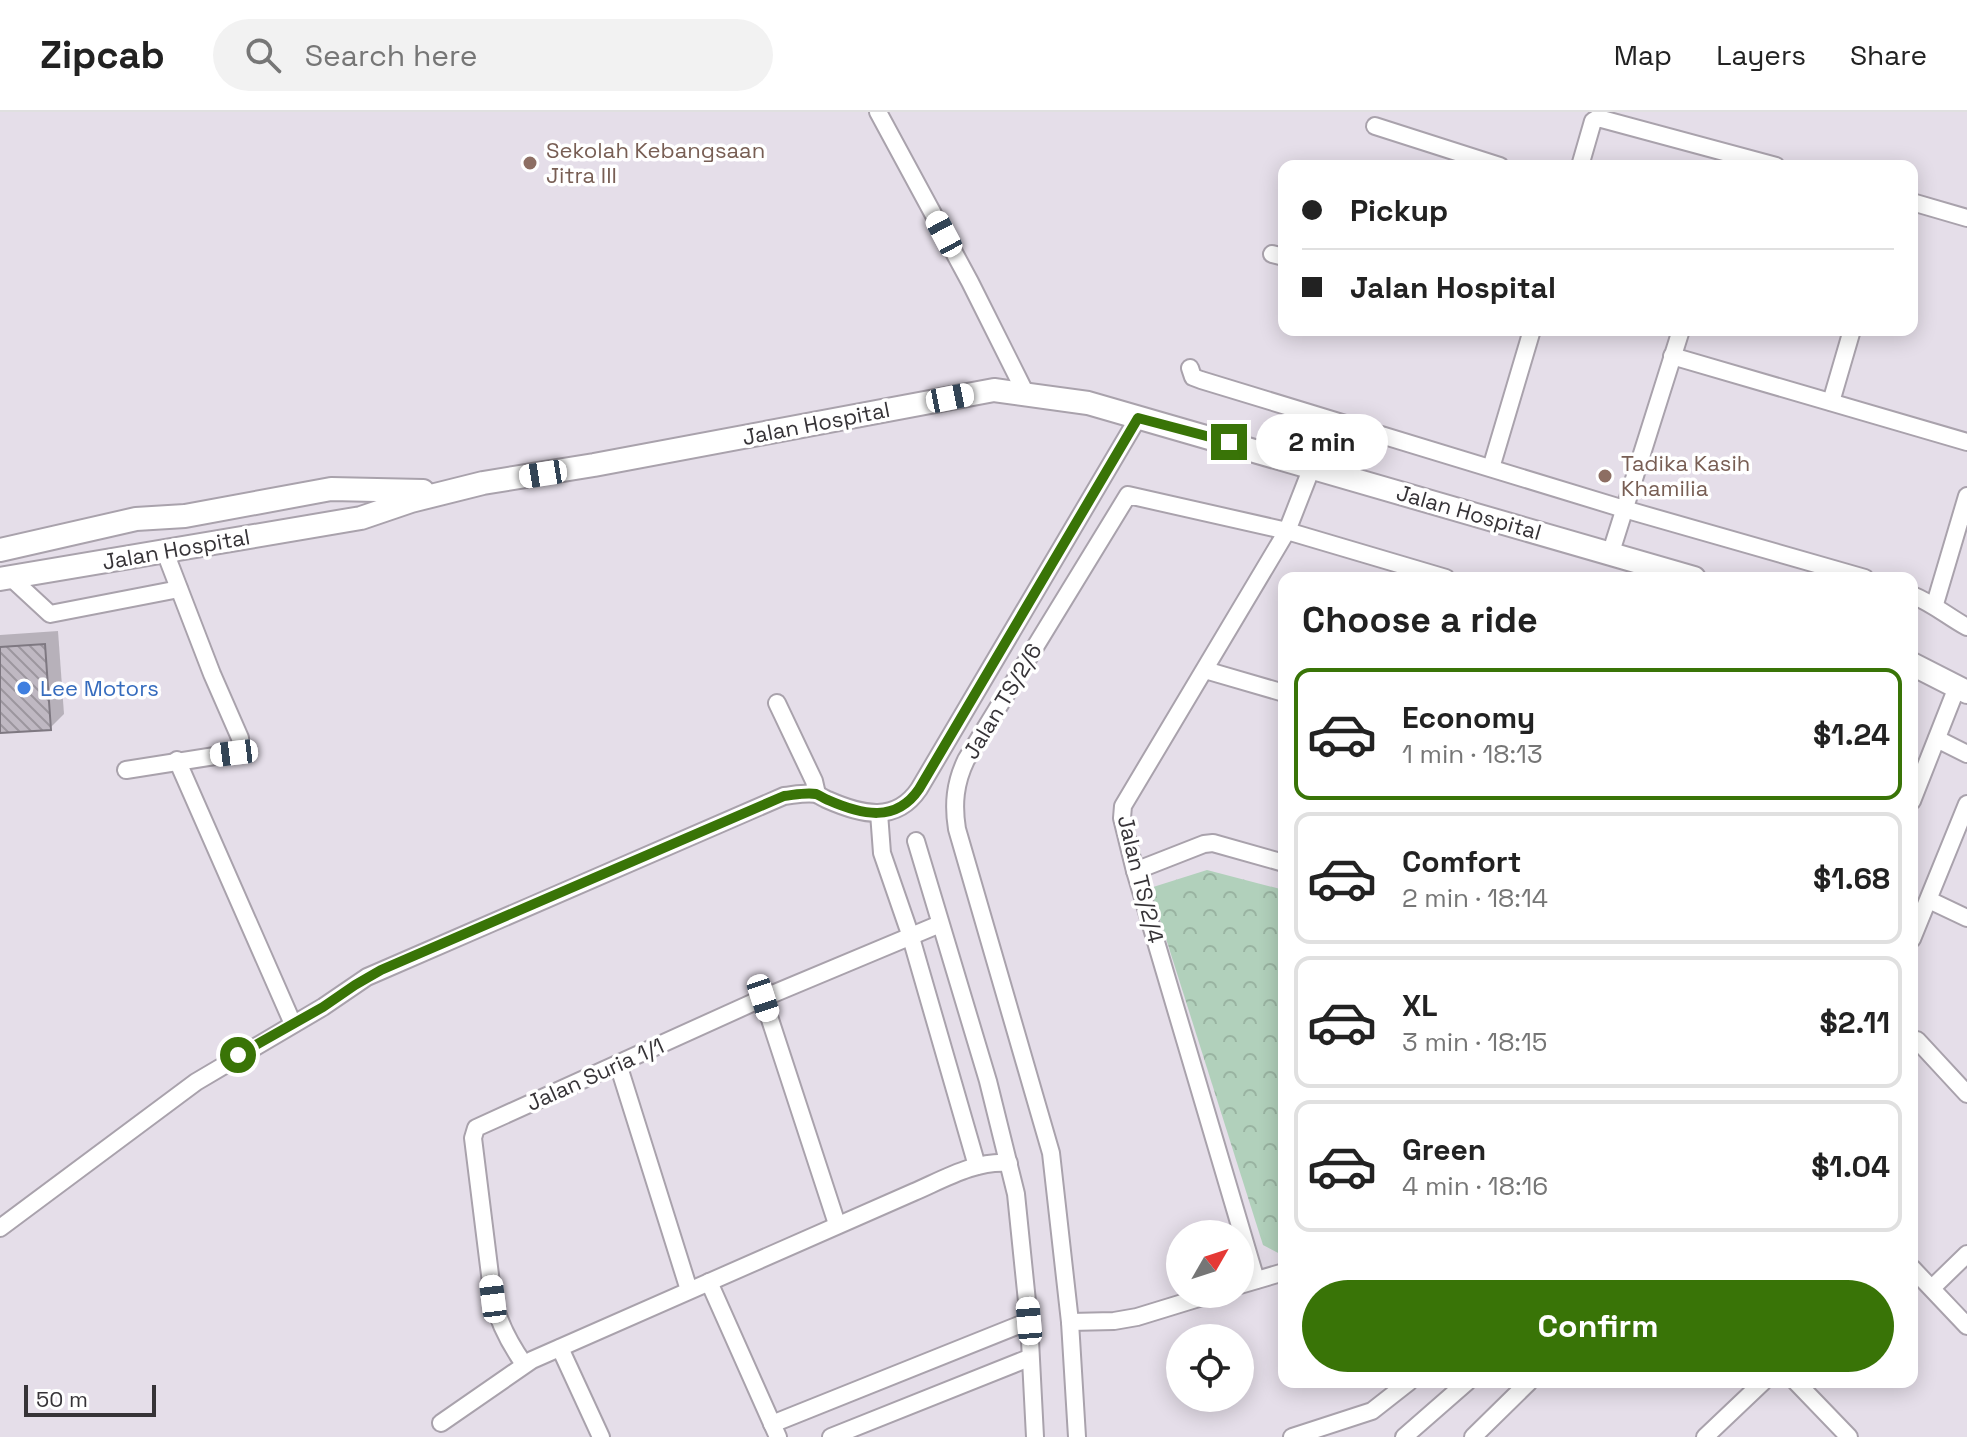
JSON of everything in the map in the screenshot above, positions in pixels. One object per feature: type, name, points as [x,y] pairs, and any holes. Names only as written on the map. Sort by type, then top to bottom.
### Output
[{"type":"street","points":[[878,112],[970,282],[1027,396]]},
{"type":"street","points":[[1582,160],[1593,121],[1598,118],[1731,160]]},
{"type":"street","points":[[1375,126],[1481,160]]},
{"type":"street","points":[[1918,204],[1967,218]]},
{"type":"street","points":[[1491,468],[1528,336]]},
{"type":"street","points":[[1611,552],[1679,336]]},
{"type":"street","points":[[1831,402],[1850,336]]},
{"type":"street","points":[[1672,356],[1967,442]]},
{"type":"street","points":[[1190,368],[1193,377],[1201,380],[1624,509],[1844,572]]},
{"type":"street","name":"Jalan Hospital","points":[[5,578],[361,518],[444,492],[994,390],[1088,403],[1675,572]]},
{"type":"street","points":[[0,1228],[184,1090],[381,970],[784,796],[817,794],[829,801],[879,813],[899,810],[919,789],[1138,418]]},
{"type":"street","name":"Jalan TS/2/4","points":[[1231,1220],[1135,871],[1122,818],[1123,806],[1287,531],[1312,467]]},
{"type":"street","name":"Jalan Hospital","points":[[0,550],[136,519],[185,516],[331,489],[444,492]]},
{"type":"street","name":"Jalan TS/2/6","points":[[1077,1437],[1070,1322],[1051,1153],[957,829],[954,807],[959,775],[1128,495],[1287,531],[1426,572]]},
{"type":"street","points":[[1935,604],[1967,496]]},
{"type":"street","points":[[126,770],[234,753],[241,747],[165,552]]},
{"type":"street","points":[[5,578],[50,614],[179,589]]},
{"type":"street","points":[[1918,597],[1935,604],[1951,619],[1967,627]]},
{"type":"street","points":[[1918,667],[1962,690],[1918,786]]},
{"type":"street","points":[[1205,670],[1278,691]]},
{"type":"street","points":[[777,703],[814,781],[817,794]]},
{"type":"street","points":[[1937,739],[1967,754]]},
{"type":"street","points":[[177,760],[293,1024]]},
{"type":"street","points":[[1918,925],[1967,804]]},
{"type":"street","points":[[879,813],[882,853],[910,934],[977,1166]]},
{"type":"street","points":[[916,841],[988,1081],[1020,1216],[1035,1437]]},
{"type":"street","points":[[1135,871],[1213,843],[1278,861]]},
{"type":"street","points":[[1929,900],[1967,918]]},
{"type":"street","name":"Jalan Suria 1/1","points":[[524,1364],[507,1340],[493,1299],[473,1138],[476,1128],[763,998],[940,924]]},
{"type":"street","points":[[763,998],[837,1224]]},
{"type":"street","points":[[1918,1041],[1967,1094]]},
{"type":"street","points":[[618,1064],[689,1290]]},
{"type":"street","points":[[441,1423],[524,1364],[837,1224],[977,1166],[992,1162],[1009,1163]]},
{"type":"street","points":[[1932,1288],[1967,1254]]},
{"type":"street","points":[[1254,1281],[1278,1274]]},
{"type":"street","points":[[1918,1274],[1967,1326]]},
{"type":"street","points":[[709,1282],[775,1430],[1029,1321]]},
{"type":"street","points":[[1070,1322],[1114,1321],[1166,1308]]},
{"type":"street","points":[[560,1348],[601,1437]]},
{"type":"street","points":[[831,1437],[1029,1358]]},
{"type":"street","points":[[1292,1437],[1372,1411],[1401,1388]]},
{"type":"street","points":[[1404,1437],[1460,1388]]},
{"type":"street","points":[[1473,1437],[1523,1388]]},
{"type":"street","points":[[1705,1437],[1757,1388]]},
{"type":"street","points":[[1802,1388],[1849,1437]]},
{"type":"green space","points":[[1207,870],[1278,888],[1278,1253],[1263,1245],[1150,888]]},
{"type":"building","name":"Lee Motors","points":[[45,644],[51,730],[0,733],[0,647]]},
{"type":"place","name":"Sekolah Kebangsaan Jitra III","points":[[530,163]]},
{"type":"place","name":"Tadika Kasih Khamilia","points":[[1605,476]]},
{"type":"place","name":"Lee Motors","points":[[24,688]]},
{"type":"route","points":[[238,1055],[381,970],[626,867],[784,796],[817,794],[829,801],[867,811],[889,814],[899,810],[919,789],[1138,418],[1229,442]]}]
